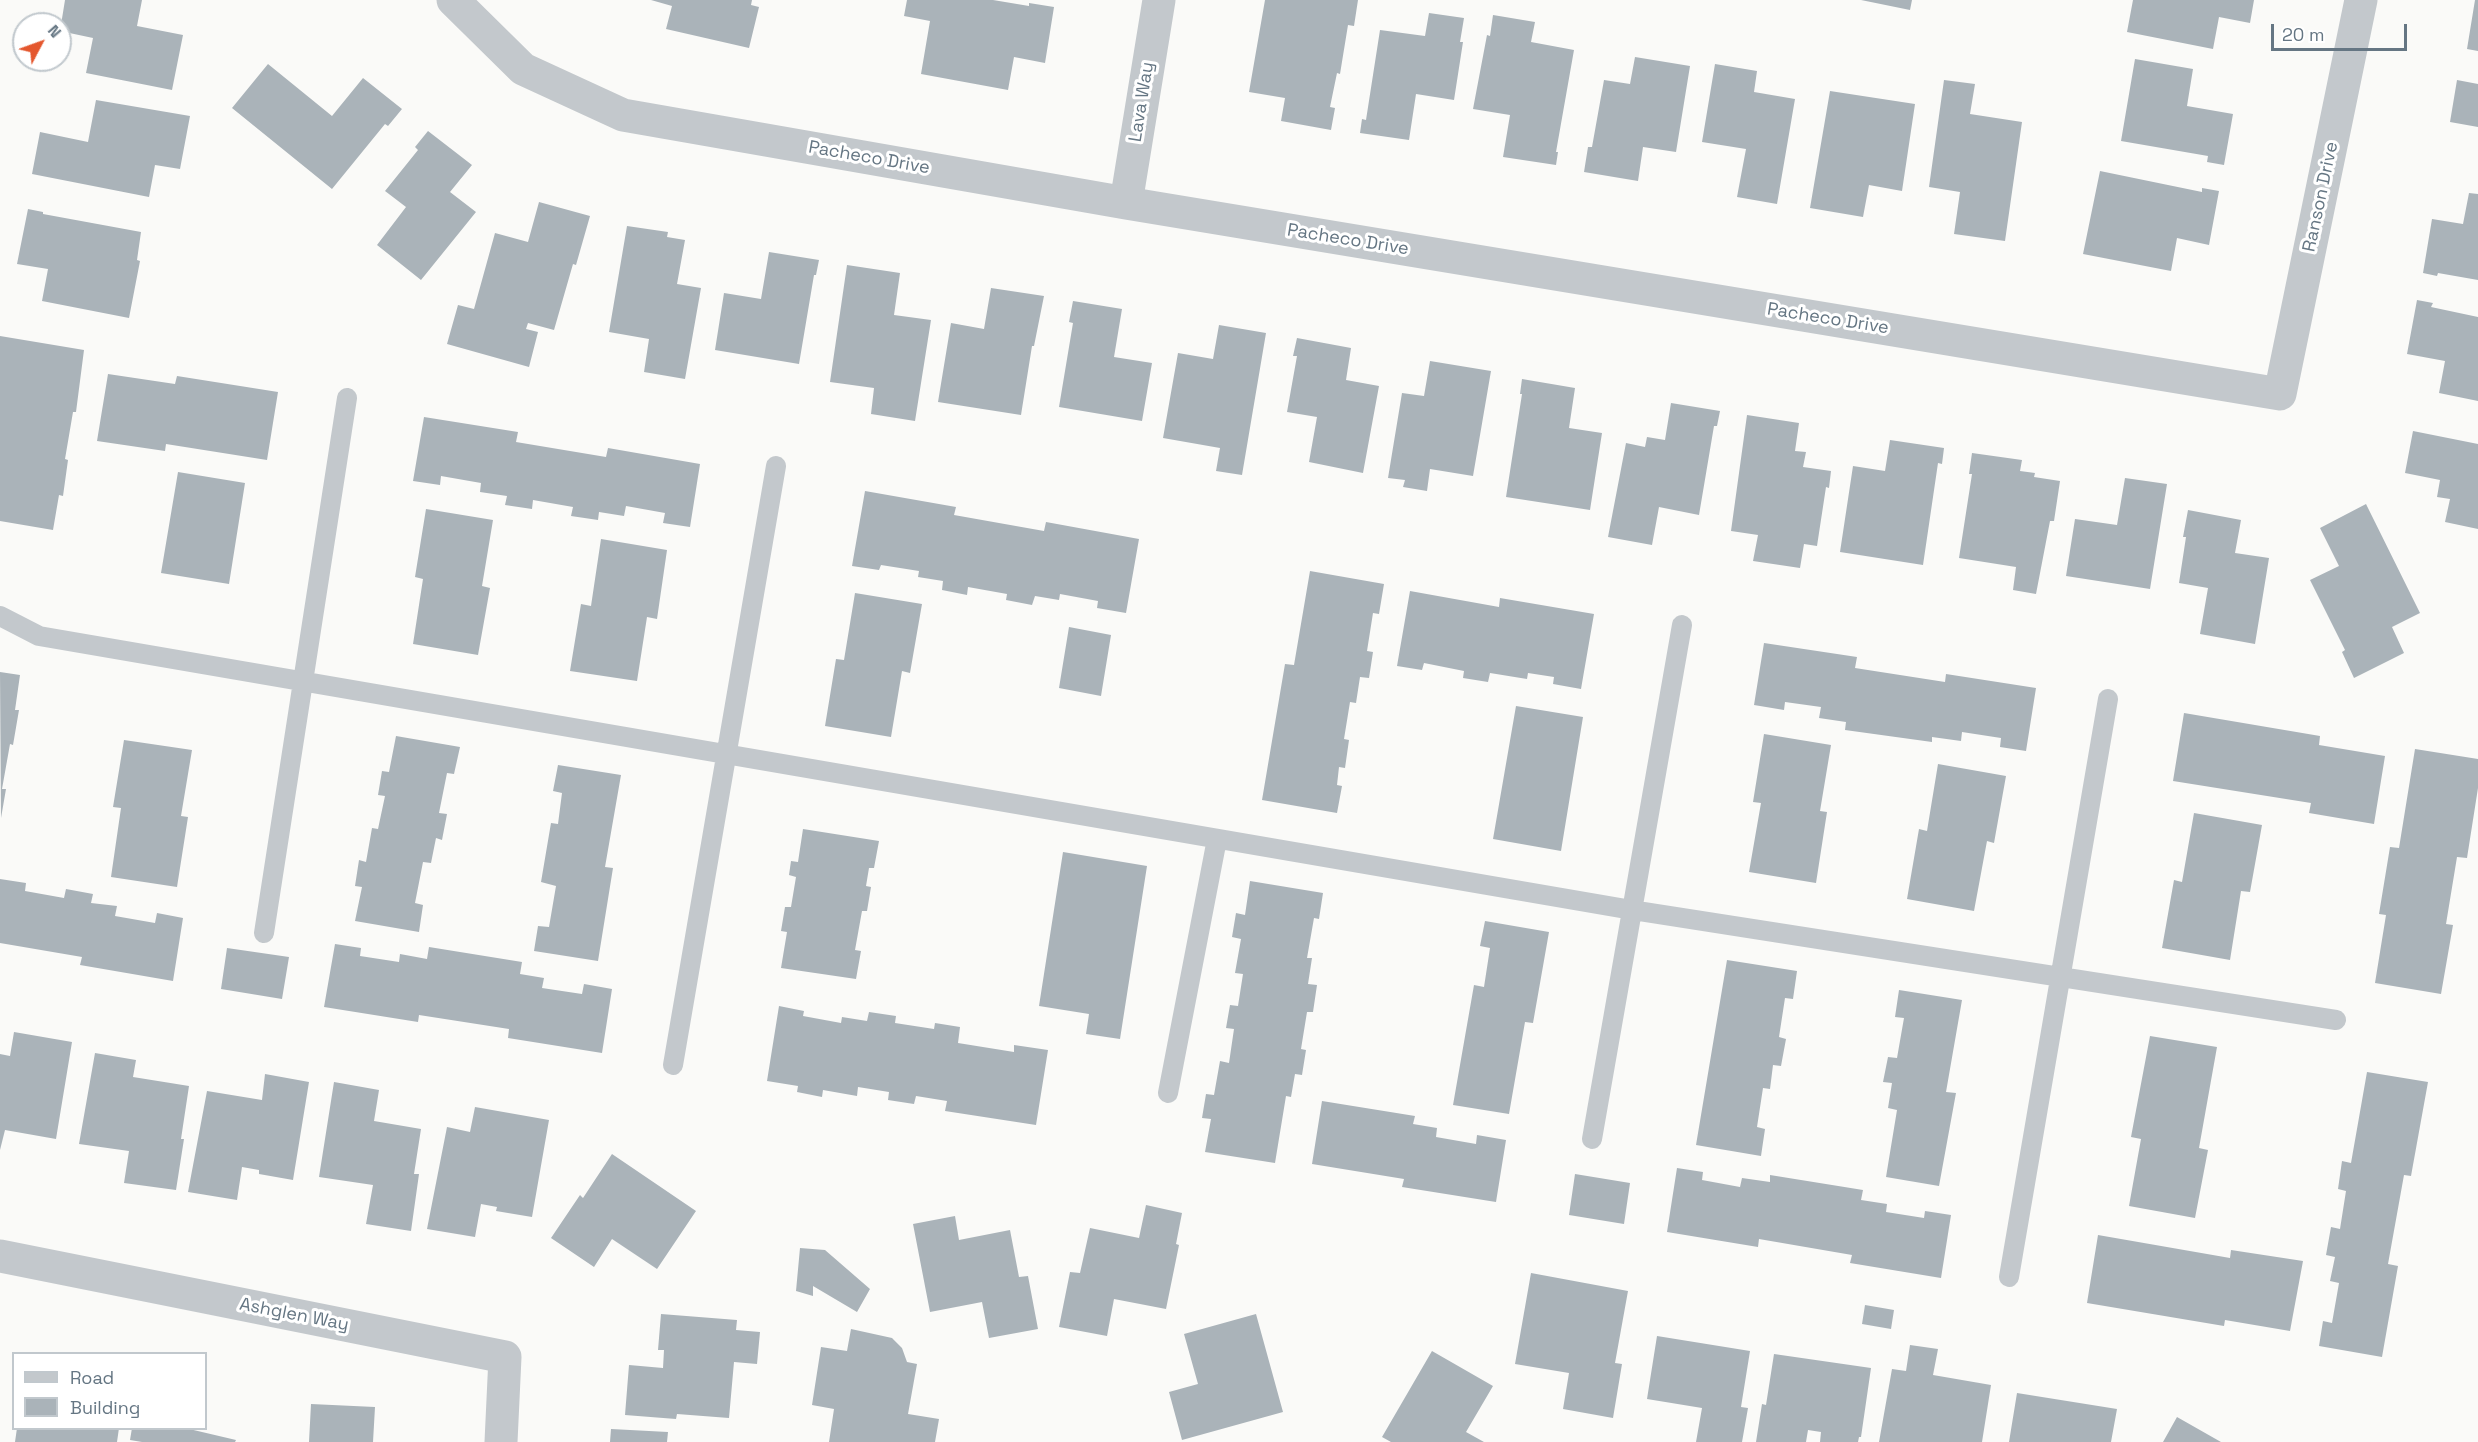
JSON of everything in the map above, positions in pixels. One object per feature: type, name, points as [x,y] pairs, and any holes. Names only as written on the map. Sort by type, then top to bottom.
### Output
[{"type":"street","name":"Pacheco Drive","points":[[453,0],[523,69],[623,115],[1126,203],[2280,394]]},
{"type":"street","name":"Lava Way","points":[[1126,203],[1159,0]]},
{"type":"street","name":"Ranson Drive","points":[[2280,394],[2361,0]]},
{"type":"street","name":"Ashglen Way","points":[[0,1256],[505,1357],[501,1442]]},
{"type":"lane","points":[[264,933],[347,398]]},
{"type":"lane","points":[[673,1065],[776,466]]},
{"type":"lane","points":[[0,616],[39,636],[303,683],[1632,910],[2336,1020]]},
{"type":"lane","points":[[1592,1139],[1682,625]]},
{"type":"lane","points":[[2009,1277],[2108,699]]},
{"type":"lane","points":[[1168,1093],[1217,839]]},
{"type":"building","points":[[65,0],[142,0],[137,26],[183,35],[172,90],[86,73],[93,38],[72,34],[72,12],[63,12]]},
{"type":"building","points":[[651,0],[752,0],[751,5],[759,7],[749,48],[666,29],[672,6]]},
{"type":"building","points":[[907,0],[993,0],[1029,6],[1029,3],[1054,7],[1045,63],[1014,57],[1008,90],[921,74],[930,21],[904,16]]},
{"type":"building","points":[[1265,0],[1358,0],[1354,26],[1348,25],[1340,74],[1337,73],[1330,107],[1335,108],[1331,130],[1281,121],[1285,98],[1249,92]]},
{"type":"building","points":[[1861,0],[1912,0],[1910,10]]},
{"type":"building","points":[[2133,0],[2254,0],[2250,23],[2219,17],[2213,49],[2127,32]]},
{"type":"building","points":[[2475,0],[2478,0],[2478,51],[2467,49]]},
{"type":"building","points":[[1429,13],[1464,18],[1460,42],[1463,42],[1454,100],[1416,94],[1409,140],[1360,133],[1362,119],[1366,120],[1380,30],[1425,36]]},
{"type":"building","points":[[1493,15],[1535,22],[1531,42],[1574,50],[1556,152],[1558,152],[1556,165],[1503,157],[1510,115],[1473,109]]},
{"type":"building","points":[[1635,57],[1690,66],[1676,152],[1643,147],[1638,181],[1584,172],[1588,147],[1592,147],[1604,80],[1630,84]]},
{"type":"building","points":[[2135,59],[2193,69],[2187,106],[2233,114],[2224,165],[2207,162],[2208,156],[2121,141]]},
{"type":"building","points":[[268,64],[332,116],[363,78],[402,109],[388,126],[385,124],[332,189],[232,108]]},
{"type":"building","points":[[1715,64],[1757,71],[1754,92],[1795,99],[1777,204],[1737,197],[1746,149],[1702,142]]},
{"type":"building","points":[[1944,80],[1975,84],[1970,114],[2022,122],[2005,241],[1954,234],[1960,192],[1929,187]]},
{"type":"building","points":[[2457,80],[2478,84],[2478,127],[2450,122]]},
{"type":"building","points":[[1830,91],[1915,104],[1902,191],[1869,185],[1863,217],[1810,208]]},
{"type":"building","points":[[96,100],[190,116],[180,169],[155,165],[149,197],[32,174],[40,132],[88,142]]},
{"type":"building","points":[[428,131],[472,165],[450,192],[476,212],[421,280],[377,245],[406,207],[385,191],[418,150],[415,147]]},
{"type":"building","points":[[2100,171],[2202,192],[2202,188],[2219,191],[2209,245],[2177,238],[2171,271],[2083,254]]},
{"type":"building","points":[[2469,193],[2478,194],[2478,280],[2438,273],[2437,276],[2423,273],[2432,219],[2463,224]]},
{"type":"building","points":[[539,202],[590,216],[554,330],[528,323],[526,329],[538,332],[529,367],[447,344],[458,305],[474,309],[495,233],[528,242]]},
{"type":"building","points":[[28,209],[43,212],[43,214],[141,232],[137,260],[140,261],[129,318],[42,301],[48,269],[17,264]]},
{"type":"building","points":[[627,226],[668,232],[667,237],[685,240],[677,284],[701,288],[685,379],[644,372],[649,339],[609,332]]},
{"type":"building","points":[[769,252],[819,260],[816,275],[814,275],[799,364],[715,350],[724,293],[761,299]]},
{"type":"building","points":[[847,265],[900,273],[894,315],[931,320],[915,421],[871,414],[874,388],[830,382]]},
{"type":"building","points":[[991,288],[1044,296],[1034,346],[1032,346],[1021,415],[938,402],[951,323],[984,329]]},
{"type":"building","points":[[2417,300],[2433,303],[2431,307],[2478,317],[2478,401],[2439,393],[2445,361],[2407,354]]},
{"type":"building","points":[[1073,301],[1122,309],[1114,357],[1152,363],[1142,421],[1059,407],[1073,323],[1069,322]]},
{"type":"building","points":[[1219,325],[1266,333],[1242,475],[1216,471],[1220,448],[1163,438],[1178,353],[1213,359]]},
{"type":"building","points":[[0,336],[84,350],[76,412],[73,412],[65,459],[68,460],[63,496],[59,495],[53,530],[0,521]]},
{"type":"building","points":[[1297,338],[1351,348],[1346,380],[1379,386],[1363,473],[1309,462],[1317,417],[1287,412],[1297,356],[1293,356]]},
{"type":"building","points":[[1430,361],[1491,371],[1473,476],[1430,469],[1427,491],[1403,487],[1405,480],[1388,478],[1402,393],[1424,396]]},
{"type":"building","points":[[108,374],[175,384],[177,376],[278,392],[267,460],[166,444],[165,451],[97,441]]},
{"type":"building","points":[[1522,379],[1575,388],[1569,428],[1602,433],[1590,510],[1506,497],[1522,394],[1520,394]]},
{"type":"building","points":[[1671,403],[1720,411],[1717,426],[1714,426],[1699,515],[1659,507],[1652,545],[1608,537],[1626,443],[1645,447],[1647,437],[1665,440]]},
{"type":"building","points":[[1747,415],[1799,423],[1795,451],[1806,452],[1803,467],[1831,471],[1829,488],[1826,487],[1817,546],[1804,544],[1800,568],[1753,561],[1758,535],[1731,531]]},
{"type":"building","points":[[424,417],[518,432],[516,442],[606,457],[608,448],[700,464],[690,527],[663,523],[665,513],[626,506],[624,516],[599,512],[598,520],[571,516],[573,507],[533,500],[532,509],[505,505],[507,496],[480,492],[481,483],[441,476],[440,485],[413,481]]},
{"type":"building","points":[[2413,431],[2478,444],[2478,529],[2445,522],[2450,499],[2437,497],[2440,480],[2405,473]]},
{"type":"building","points":[[1890,440],[1944,448],[1942,464],[1938,463],[1923,565],[1840,552],[1853,466],[1885,471]]},
{"type":"building","points":[[1972,453],[2022,460],[2020,471],[2035,473],[2034,477],[2060,481],[2054,521],[2050,521],[2036,594],[2013,590],[2016,567],[1959,558],[1972,474],[1969,474]]},
{"type":"building","points":[[178,472],[245,483],[229,584],[161,573]]},
{"type":"building","points":[[2125,478],[2167,484],[2150,589],[2066,576],[2075,519],[2117,525]]},
{"type":"building","points":[[865,491],[956,507],[954,515],[1044,531],[1046,522],[1139,539],[1126,613],[1097,608],[1098,601],[1060,594],[1059,600],[1035,596],[1032,605],[1006,600],[1007,594],[968,587],[967,595],[942,590],[943,581],[918,577],[919,571],[881,565],[879,570],[852,566]]},
{"type":"building","points":[[2366,504],[2420,613],[2392,627],[2404,653],[2354,678],[2342,652],[2345,650],[2310,580],[2339,566],[2320,528]]},
{"type":"building","points":[[426,509],[493,520],[482,586],[490,588],[478,655],[413,644],[423,579],[415,577]]},
{"type":"building","points":[[2188,510],[2241,520],[2235,553],[2269,558],[2255,644],[2200,634],[2208,588],[2179,583]]},
{"type":"building","points":[[601,539],[667,550],[657,619],[647,617],[637,681],[570,671],[581,604],[591,606]]},
{"type":"building","points":[[1310,571],[1384,584],[1379,614],[1373,613],[1367,651],[1373,652],[1369,678],[1360,677],[1356,703],[1350,702],[1344,739],[1349,740],[1345,768],[1339,767],[1337,785],[1342,786],[1337,813],[1262,800],[1285,664],[1294,665]]},
{"type":"building","points":[[1410,591],[1499,607],[1500,598],[1594,614],[1581,689],[1553,684],[1554,677],[1528,673],[1527,679],[1490,673],[1488,682],[1463,678],[1464,671],[1424,663],[1422,670],[1397,666]]},
{"type":"building","points":[[855,593],[922,604],[910,673],[902,671],[891,737],[825,726],[836,659],[844,660]]},
{"type":"building","points":[[1069,627],[1111,635],[1101,696],[1059,688]]},
{"type":"building","points":[[1764,643],[1857,657],[1855,668],[1945,682],[1946,674],[2036,688],[2026,751],[2000,747],[2001,738],[1962,732],[1961,741],[1932,737],[1932,742],[1845,730],[1846,722],[1819,718],[1821,707],[1785,702],[1784,710],[1754,705]]},
{"type":"building","points":[[0,672],[20,675],[15,710],[19,710],[2,789],[6,789],[1,818]]},
{"type":"building","points":[[1516,706],[1583,717],[1561,851],[1493,839]]},
{"type":"building","points":[[2184,713],[2320,736],[2319,745],[2385,756],[2374,824],[2309,813],[2311,803],[2173,781]]},
{"type":"building","points":[[1764,734],[1831,745],[1820,811],[1827,812],[1816,883],[1749,872],[1761,803],[1753,802]]},
{"type":"building","points":[[396,736],[460,747],[454,774],[447,773],[439,813],[447,814],[442,840],[436,838],[431,863],[423,862],[415,903],[423,905],[419,932],[355,921],[362,887],[355,886],[359,860],[366,862],[372,828],[378,829],[385,796],[378,795],[382,771],[389,772]]},
{"type":"building","points":[[124,740],[192,750],[181,816],[188,817],[177,887],[111,877],[121,808],[113,807]]},
{"type":"building","points":[[2415,749],[2478,759],[2478,788],[2467,858],[2457,857],[2446,924],[2453,925],[2441,994],[2375,983],[2386,915],[2379,914],[2390,847],[2399,848]]},
{"type":"building","points":[[1938,764],[2006,776],[1994,843],[1987,841],[1974,911],[1907,899],[1919,829],[1927,831]]},
{"type":"building","points":[[558,765],[621,775],[605,867],[613,868],[598,961],[534,951],[538,926],[549,927],[556,886],[541,882],[551,823],[558,824],[562,793],[553,791]]},
{"type":"building","points":[[2194,813],[2262,825],[2250,892],[2241,891],[2230,960],[2162,948],[2174,880],[2182,882]]},
{"type":"building","points":[[803,829],[879,841],[874,868],[869,868],[866,886],[871,887],[867,911],[862,911],[855,950],[861,951],[856,979],[781,968],[787,932],[781,931],[785,907],[791,907],[796,877],[789,875],[791,861],[798,862]]},
{"type":"building","points":[[1063,852],[1147,866],[1120,1039],[1086,1034],[1089,1014],[1039,1006]]},
{"type":"building","points":[[0,879],[26,883],[25,891],[64,898],[66,889],[93,894],[91,903],[117,906],[115,916],[155,923],[157,913],[183,918],[173,981],[80,965],[82,957],[0,943]]},
{"type":"building","points":[[1250,881],[1323,893],[1319,919],[1314,918],[1307,958],[1312,958],[1308,984],[1317,985],[1313,1012],[1307,1012],[1301,1049],[1306,1050],[1302,1075],[1295,1074],[1291,1097],[1286,1096],[1275,1163],[1205,1152],[1211,1119],[1202,1118],[1206,1094],[1214,1095],[1220,1061],[1229,1063],[1234,1029],[1226,1028],[1230,1005],[1238,1006],[1243,974],[1235,973],[1241,939],[1232,937],[1236,913],[1245,915]]},
{"type":"building","points":[[1485,921],[1549,932],[1533,1023],[1525,1022],[1509,1114],[1453,1105],[1474,985],[1484,987],[1490,948],[1480,946]]},
{"type":"building","points":[[335,944],[361,948],[360,956],[399,962],[400,954],[427,959],[429,947],[522,962],[520,974],[544,978],[542,988],[582,994],[584,984],[612,989],[602,1053],[508,1038],[509,1029],[419,1015],[418,1022],[324,1007]]},
{"type":"building","points":[[227,948],[289,957],[282,999],[221,989]]},
{"type":"building","points":[[1727,960],[1797,971],[1793,999],[1785,998],[1779,1037],[1786,1039],[1781,1066],[1773,1065],[1770,1089],[1763,1088],[1757,1127],[1765,1129],[1761,1156],[1696,1145]]},
{"type":"building","points":[[1899,990],[1962,1000],[1946,1092],[1956,1093],[1939,1186],[1886,1177],[1897,1110],[1888,1108],[1892,1083],[1883,1082],[1888,1057],[1897,1058],[1904,1018],[1895,1017]]},
{"type":"building","points":[[779,1006],[804,1011],[803,1016],[841,1023],[842,1017],[867,1021],[869,1012],[896,1016],[895,1023],[934,1029],[935,1023],[960,1027],[958,1043],[1014,1052],[1014,1045],[1048,1050],[1036,1125],[945,1111],[947,1101],[916,1096],[914,1104],[888,1100],[889,1092],[858,1087],[857,1096],[823,1090],[822,1097],[797,1092],[798,1086],[767,1081]]},
{"type":"building","points":[[14,1032],[72,1042],[56,1139],[5,1130],[0,1150],[0,1054],[10,1056]]},
{"type":"building","points":[[2150,1036],[2217,1047],[2199,1148],[2208,1150],[2195,1218],[2129,1206],[2141,1139],[2131,1137]]},
{"type":"building","points":[[95,1053],[136,1060],[133,1077],[189,1086],[176,1190],[124,1183],[129,1151],[79,1144]]},
{"type":"building","points":[[2367,1072],[2428,1082],[2411,1176],[2404,1175],[2388,1264],[2398,1266],[2382,1357],[2319,1346],[2323,1321],[2332,1323],[2339,1283],[2330,1281],[2335,1257],[2326,1255],[2331,1227],[2340,1229],[2346,1191],[2338,1189],[2342,1161],[2351,1163]]},
{"type":"building","points":[[265,1074],[309,1082],[293,1180],[259,1174],[259,1170],[242,1167],[237,1200],[188,1192],[207,1091],[262,1100]]},
{"type":"building","points":[[334,1082],[379,1090],[374,1121],[421,1129],[414,1174],[419,1174],[411,1231],[366,1224],[373,1185],[319,1177]]},
{"type":"building","points":[[1322,1101],[1415,1116],[1413,1124],[1437,1128],[1436,1137],[1476,1144],[1477,1135],[1506,1140],[1496,1202],[1402,1187],[1404,1179],[1312,1164]]},
{"type":"building","points":[[475,1107],[549,1120],[532,1217],[496,1211],[497,1207],[481,1204],[475,1237],[427,1229],[447,1127],[470,1132]]},
{"type":"building","points":[[612,1154],[696,1211],[657,1269],[612,1239],[594,1267],[551,1238],[580,1195],[583,1198]]},
{"type":"building","points":[[1677,1168],[1703,1172],[1702,1180],[1740,1187],[1742,1178],[1770,1182],[1770,1175],[1863,1190],[1861,1200],[1887,1204],[1886,1212],[1924,1218],[1925,1211],[1951,1215],[1941,1278],[1850,1263],[1852,1255],[1759,1239],[1758,1247],[1667,1232]]},
{"type":"building","points":[[1575,1174],[1630,1183],[1624,1224],[1569,1215]]},
{"type":"building","points":[[1146,1205],[1182,1213],[1176,1244],[1179,1245],[1166,1309],[1114,1299],[1107,1336],[1059,1327],[1070,1272],[1080,1273],[1090,1228],[1139,1238]]},
{"type":"building","points":[[955,1216],[959,1240],[1010,1230],[1019,1277],[1028,1276],[1038,1329],[989,1338],[982,1302],[930,1312],[913,1224]]},
{"type":"building","points":[[2098,1235],[2230,1258],[2231,1250],[2303,1261],[2290,1331],[2225,1320],[2224,1326],[2087,1303]]},
{"type":"building","points":[[800,1248],[825,1250],[870,1289],[857,1312],[813,1286],[813,1296],[796,1291]]},
{"type":"building","points":[[1531,1273],[1628,1291],[1615,1363],[1622,1364],[1613,1418],[1563,1409],[1569,1373],[1515,1364]]},
{"type":"building","points":[[1865,1305],[1894,1310],[1891,1329],[1862,1324]]},
{"type":"building","points":[[661,1314],[737,1320],[736,1330],[760,1332],[757,1364],[734,1362],[729,1418],[677,1414],[676,1419],[625,1415],[629,1365],[663,1368],[664,1350],[658,1350]]},
{"type":"building","points":[[1256,1314],[1283,1412],[1182,1440],[1169,1392],[1198,1384],[1184,1334]]},
{"type":"building","points":[[851,1329],[892,1338],[902,1348],[907,1362],[917,1364],[908,1414],[939,1419],[935,1442],[829,1442],[834,1409],[812,1405],[821,1347],[847,1351]]},
{"type":"building","points":[[1657,1336],[1750,1351],[1741,1407],[1748,1408],[1742,1442],[1696,1442],[1702,1408],[1647,1399]]},
{"type":"building","points":[[1910,1345],[1938,1349],[1933,1375],[1991,1385],[1982,1442],[1879,1442],[1892,1369],[1906,1371]]},
{"type":"building","points":[[1432,1351],[1493,1386],[1466,1432],[1484,1442],[1391,1442],[1382,1437]]},
{"type":"building","points":[[1774,1354],[1871,1368],[1861,1437],[1858,1442],[1820,1442],[1821,1432],[1808,1430],[1806,1442],[1756,1442],[1762,1404],[1766,1405]]},
{"type":"building","points":[[2017,1393],[2117,1409],[2111,1442],[2009,1442]]},
{"type":"building","points":[[311,1404],[375,1407],[373,1442],[309,1442]]},
{"type":"building","points":[[2177,1417],[2221,1442],[2163,1442]]},
{"type":"building","points":[[611,1429],[668,1432],[667,1442],[610,1442]]},
{"type":"building","points":[[17,1430],[119,1430],[117,1442],[15,1442]]},
{"type":"building","points":[[132,1430],[194,1430],[236,1440],[235,1442],[142,1442],[130,1440]]}]
